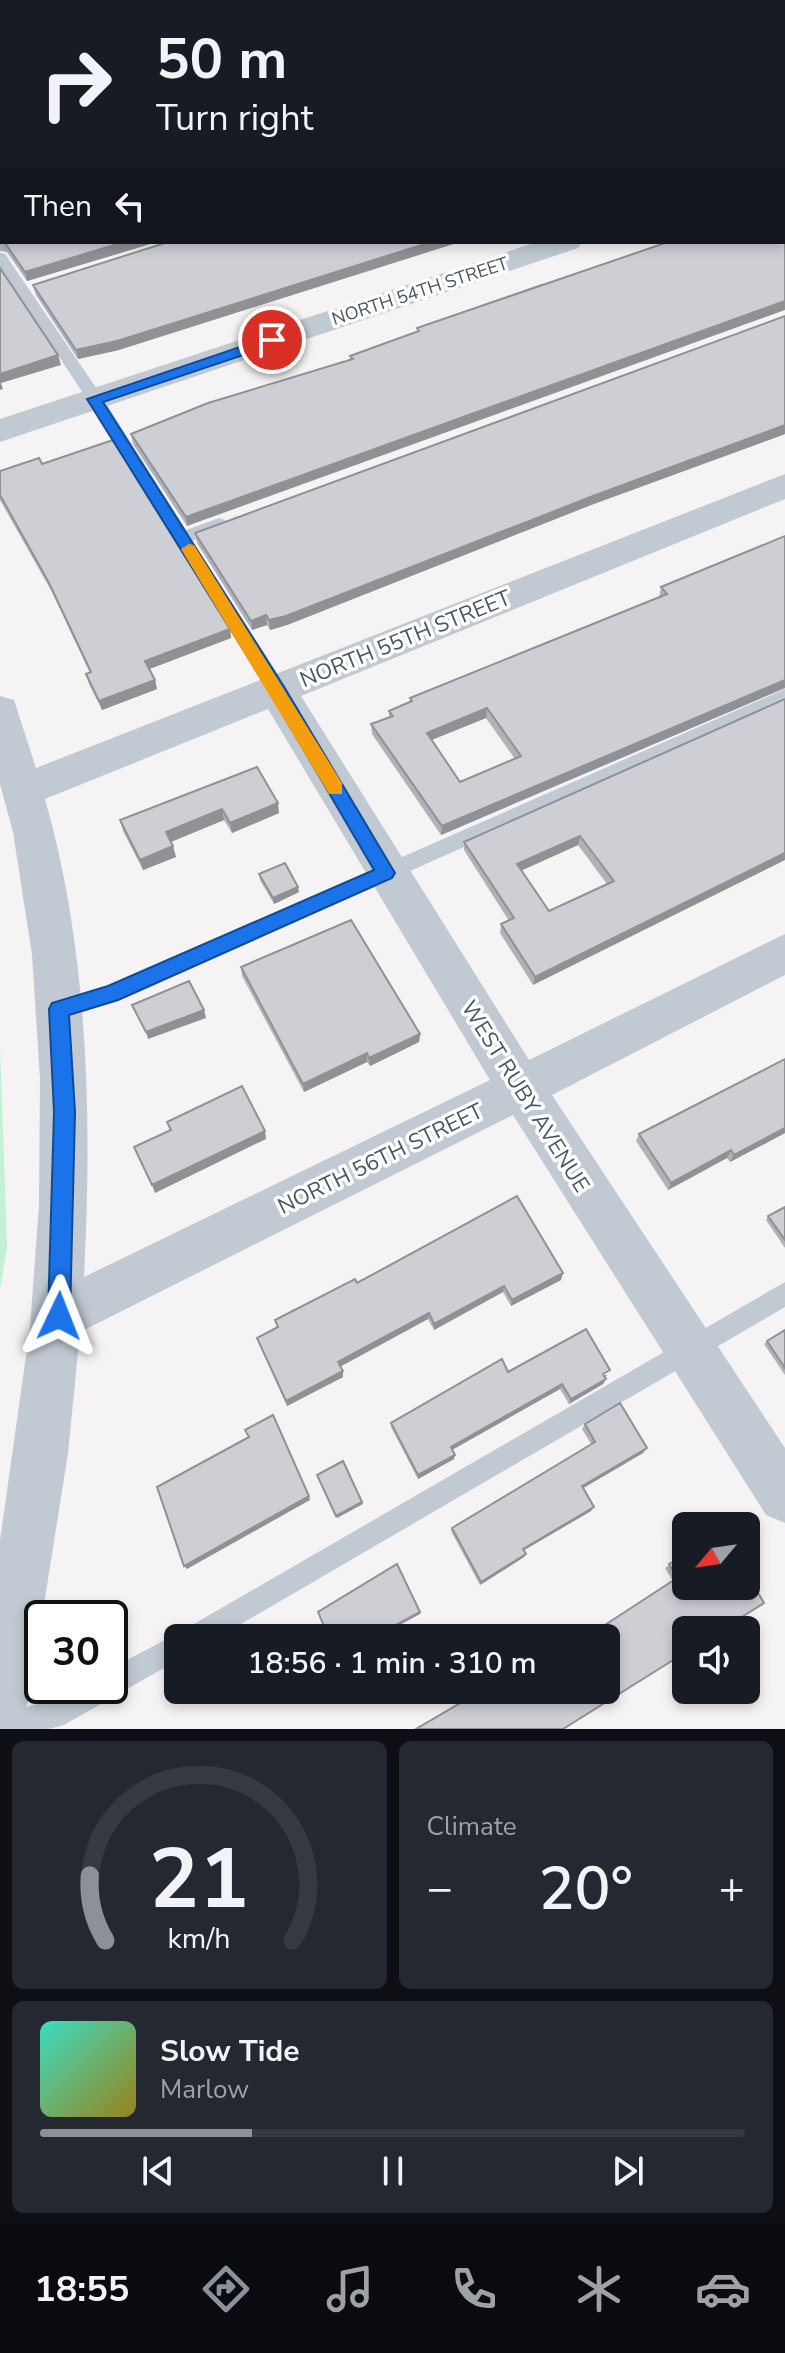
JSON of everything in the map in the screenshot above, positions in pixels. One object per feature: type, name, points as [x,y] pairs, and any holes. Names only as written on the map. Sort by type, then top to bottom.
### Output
[{"type":"street","name":"NORTH 54TH STREET","points":[[0,431],[561,244]]},
{"type":"street","name":"NORTH 55TH STREET","points":[[25,790],[785,486]]},
{"type":"street","name":"WEST RUBY AVENUE","points":[[277,690],[386,873],[521,1088],[785,1496]]},
{"type":"street","points":[[0,711],[25,790],[48,906],[59,1009],[64,1112],[59,1316],[32,1527],[0,1699]]},
{"type":"street","name":"NORTH 56TH STREET","points":[[59,1316],[521,1088],[785,953]]},
{"type":"lane","points":[[0,257],[29,288],[277,690]]},
{"type":"lane","points":[[182,538],[241,517]]},
{"type":"lane","points":[[59,1009],[111,994],[785,696]]},
{"type":"lane","points":[[215,1624],[785,1294]]},
{"type":"lane","points":[[128,1674],[164,1653]]},
{"type":"lane","points":[[0,1728],[64,1711],[76,1704]]},
{"type":"green space","points":[[0,1048],[7,1246],[0,1290]]},
{"type":"building","points":[[6,244],[117,244],[25,272]]},
{"type":"building","points":[[162,244],[425,244],[117,341],[76,350],[33,285]]},
{"type":"building","points":[[662,244],[785,244],[785,301],[186,517],[131,434],[208,403],[353,359],[350,356],[419,331],[417,328]]},
{"type":"building","points":[[0,268],[58,355],[0,374]]},
{"type":"building","points":[[785,316],[785,425],[286,616],[269,620],[266,615],[251,621],[195,533]]},
{"type":"building","points":[[113,440],[230,629],[145,661],[155,680],[99,701],[86,674],[91,672],[49,583],[0,495],[0,471],[39,458],[42,464]]},
{"type":"building","points":[[785,536],[785,680],[442,826],[371,724],[393,716],[389,711],[412,701],[410,698],[667,594],[661,587]],"holes":[[[487,708],[521,756],[460,782],[427,733]]]},
{"type":"building","points":[[785,699],[785,853],[535,977],[501,924],[514,918],[464,842]],"holes":[[[580,836],[614,881],[549,911],[517,864]]]},
{"type":"building","points":[[257,767],[278,803],[230,823],[222,809],[166,832],[173,846],[140,860],[120,820]]},
{"type":"building","points":[[285,863],[298,887],[273,898],[259,874]]},
{"type":"building","points":[[351,920],[420,1034],[369,1058],[367,1053],[303,1084],[241,967]]},
{"type":"building","points":[[189,981],[204,1010],[146,1032],[132,1005]]},
{"type":"building","points":[[785,1059],[785,1128],[734,1155],[731,1150],[671,1183],[639,1134]]},
{"type":"building","points":[[242,1086],[265,1131],[152,1185],[134,1147],[171,1130],[167,1122]]},
{"type":"building","points":[[517,1196],[563,1273],[512,1300],[504,1286],[434,1324],[429,1313],[338,1362],[343,1371],[286,1401],[257,1338],[278,1327],[275,1320],[355,1279],[357,1283]]},
{"type":"building","points":[[785,1207],[785,1240],[768,1216]]},
{"type":"building","points":[[586,1329],[610,1370],[603,1374],[606,1379],[571,1399],[562,1384],[451,1447],[455,1455],[418,1475],[391,1423],[502,1359],[508,1372]]},
{"type":"building","points":[[785,1330],[785,1368],[767,1341]]},
{"type":"building","points":[[620,1403],[647,1448],[582,1486],[594,1507],[523,1549],[526,1554],[481,1582],[452,1528],[595,1442],[585,1424]]},
{"type":"building","points":[[273,1415],[309,1496],[184,1566],[157,1487],[249,1437],[245,1430]]},
{"type":"building","points":[[343,1461],[362,1502],[336,1516],[317,1475]]},
{"type":"building","points":[[397,1564],[420,1612],[398,1624],[323,1624],[318,1612]]},
{"type":"building","points":[[672,1581],[672,1600],[760,1600],[760,1596],[764,1603],[743,1616],[672,1616],[672,1661],[620,1693],[620,1624],[606,1624]]},
{"type":"building","points":[[458,1704],[603,1704],[563,1729],[416,1729]]},
{"type":"slow traffic","points":[[189,549],[336,789]]},
{"type":"route","points":[[59,1316],[64,1112],[59,1009],[111,994],[386,873],[277,690],[95,399],[272,340]]}]
